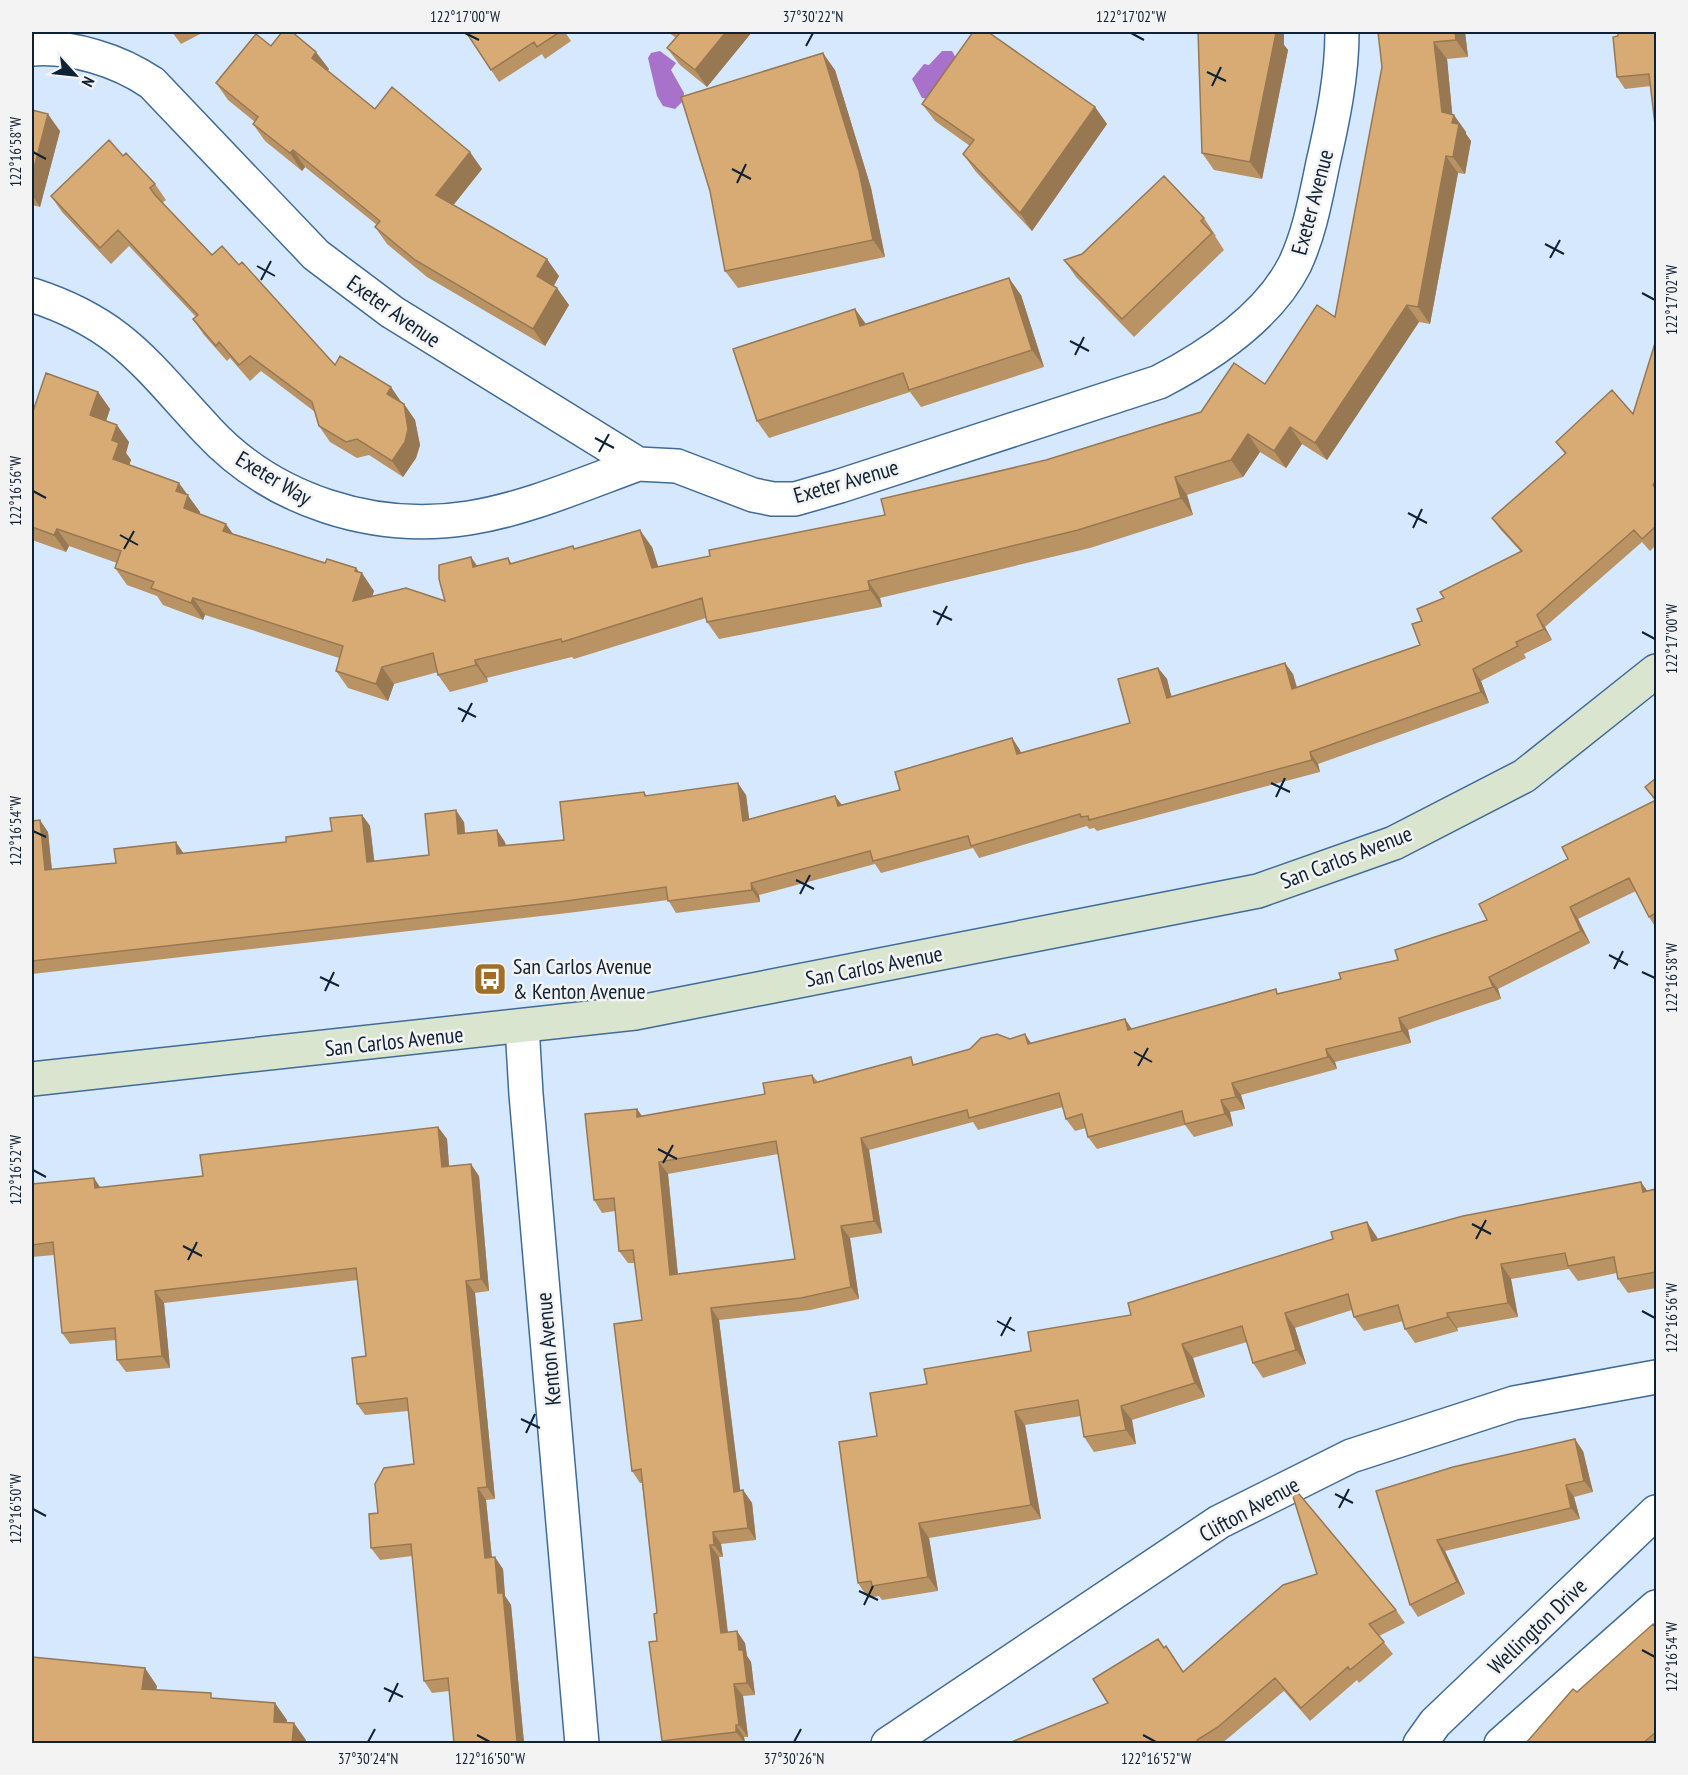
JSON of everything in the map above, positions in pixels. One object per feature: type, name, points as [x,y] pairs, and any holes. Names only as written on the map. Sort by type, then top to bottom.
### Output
[{"type":"main road","name":"San Carlos Avenue","points":[[32,1079],[635,1012],[1258,891],[1394,843],[1524,776],[1656,671]]},
{"type":"street","name":"Exeter Avenue","points":[[32,49],[53,48],[92,57],[137,73],[152,83],[316,255],[392,312],[449,349],[638,464],[676,466],[753,495],[773,499],[795,499],[1149,385],[1179,372],[1200,359],[1260,310],[1275,294],[1295,264],[1305,240],[1333,122],[1341,67],[1342,32]]},
{"type":"street","name":"Exeter Way","points":[[32,295],[69,308],[96,322],[128,344],[236,458],[290,493],[319,505],[345,512],[413,520],[469,518],[542,498],[638,464]]},
{"type":"street","name":"Kenton Avenue","points":[[522,1026],[582,1743]]},
{"type":"street","name":"Clifton Avenue","points":[[888,1743],[1219,1522],[1350,1456],[1514,1403],[1656,1377]]},
{"type":"street","name":"Wellington Drive","points":[[1420,1743],[1435,1723],[1656,1512]]},
{"type":"street","points":[[1501,1743],[1656,1607]]},
{"type":"shaded area","points":[[660,51],[676,63],[671,70],[684,93],[683,101],[675,109],[663,106],[657,96],[648,58],[651,53]]},
{"type":"shaded area","points":[[942,51],[952,51],[961,67],[936,100],[922,98],[912,79],[924,64],[929,65]]},
{"type":"building","points":[[282,32],[292,32],[316,52],[312,58],[375,109],[392,87],[470,152],[436,195],[547,259],[537,276],[557,288],[533,329],[415,260],[375,227],[380,221],[293,150],[290,153],[253,124],[258,117],[216,83],[256,34],[271,46]]},
{"type":"building","points":[[466,32],[560,32],[537,47],[534,42],[491,70]]},
{"type":"building","points":[[678,32],[726,32],[695,70],[667,48],[680,33]]},
{"type":"building","points":[[973,32],[988,32],[1095,107],[1020,213],[963,154],[974,140],[922,104]]},
{"type":"building","points":[[1198,32],[1276,33],[1250,162],[1202,153]]},
{"type":"building","points":[[1378,32],[1455,32],[1456,40],[1434,42],[1442,112],[1454,115],[1452,123],[1459,124],[1453,157],[1446,156],[1418,307],[1407,305],[1315,443],[1290,427],[1274,451],[1248,434],[1231,460],[1175,477],[1181,498],[1078,530],[868,581],[870,590],[707,622],[702,598],[562,642],[561,639],[475,660],[476,665],[438,675],[433,653],[382,667],[376,684],[336,671],[343,646],[193,598],[191,603],[151,588],[154,582],[115,568],[121,551],[57,529],[54,535],[32,527],[32,414],[46,373],[98,392],[90,415],[117,425],[112,440],[119,443],[113,459],[179,483],[176,491],[188,495],[184,508],[226,524],[223,531],[325,563],[327,559],[356,568],[355,571],[362,573],[353,601],[406,588],[445,601],[439,579],[439,565],[471,557],[473,567],[508,558],[510,564],[640,530],[652,568],[710,556],[709,550],[885,515],[881,499],[1046,460],[1201,412],[1234,363],[1265,384],[1317,305],[1335,317],[1382,67]]},
{"type":"building","points":[[1618,32],[1656,32],[1656,133],[1649,74],[1617,77],[1613,37],[1618,36]]},
{"type":"building","points":[[823,53],[859,171],[873,240],[725,271],[710,191],[681,97]]},
{"type":"building","points":[[32,110],[48,114],[32,176]]},
{"type":"building","points":[[109,140],[123,156],[126,153],[155,184],[150,188],[155,195],[212,255],[222,246],[239,265],[242,262],[335,365],[340,356],[391,387],[387,394],[404,404],[408,429],[405,442],[392,461],[357,439],[346,442],[319,426],[312,402],[250,356],[239,365],[219,342],[216,346],[193,319],[198,315],[118,230],[100,248],[51,196]]},
{"type":"building","points":[[1164,176],[1204,218],[1201,221],[1212,233],[1122,319],[1064,260],[1082,254]]},
{"type":"building","points":[[1009,278],[1032,350],[909,390],[903,373],[757,421],[733,349],[855,309],[860,326]]},
{"type":"building","points":[[1656,340],[1656,481],[1653,485],[1656,489],[1656,526],[1642,539],[1634,530],[1537,615],[1544,629],[1516,642],[1518,646],[1473,669],[1481,692],[1310,752],[1312,760],[1089,820],[1088,816],[1081,817],[1080,814],[971,846],[968,836],[873,861],[870,851],[751,883],[752,890],[668,901],[666,887],[559,902],[32,961],[32,821],[40,820],[45,870],[116,863],[114,849],[176,842],[177,854],[286,842],[286,837],[332,831],[330,818],[362,815],[367,862],[429,855],[425,814],[456,810],[458,834],[497,830],[499,846],[564,840],[560,802],[644,792],[645,796],[738,783],[743,821],[835,796],[838,806],[900,790],[895,772],[1012,738],[1017,754],[1130,723],[1118,679],[1158,668],[1167,698],[1285,663],[1292,689],[1420,645],[1412,624],[1422,621],[1417,609],[1444,598],[1440,592],[1522,551],[1492,518],[1566,453],[1556,442],[1612,390],[1633,414]]},
{"type":"building","points":[[1656,778],[1656,800],[1645,787]]},
{"type":"building","points":[[1656,800],[1656,913],[1649,917],[1629,878],[1570,907],[1581,931],[1489,977],[1493,987],[1399,1018],[1402,1031],[1326,1049],[1328,1057],[1232,1083],[1236,1097],[1221,1100],[1225,1114],[1185,1124],[1182,1111],[1088,1137],[1082,1114],[1066,1119],[1059,1093],[969,1118],[967,1110],[861,1138],[874,1221],[841,1226],[851,1287],[801,1298],[711,1308],[734,1492],[743,1490],[748,1528],[713,1532],[714,1545],[710,1545],[721,1633],[737,1631],[739,1650],[743,1650],[747,1683],[734,1684],[739,1725],[736,1725],[736,1732],[662,1741],[649,1642],[657,1641],[654,1614],[657,1613],[641,1469],[632,1471],[614,1324],[642,1320],[633,1250],[619,1251],[614,1198],[594,1200],[585,1114],[637,1109],[637,1117],[765,1094],[763,1083],[812,1075],[814,1083],[911,1057],[913,1065],[970,1049],[981,1038],[997,1034],[1010,1039],[1025,1034],[1028,1044],[1125,1019],[1128,1030],[1276,989],[1277,994],[1341,979],[1339,973],[1398,960],[1395,950],[1487,920],[1479,904],[1568,859],[1562,847]],"holes":[[[776,1141],[795,1259],[670,1275],[659,1162]]]},
{"type":"building","points":[[438,1127],[442,1167],[471,1164],[481,1279],[466,1281],[487,1487],[478,1488],[485,1558],[495,1557],[498,1593],[503,1593],[517,1742],[454,1743],[448,1678],[424,1681],[411,1544],[371,1548],[369,1514],[378,1513],[375,1484],[384,1468],[414,1464],[407,1398],[357,1404],[352,1358],[366,1356],[356,1268],[155,1291],[162,1356],[117,1360],[115,1328],[62,1333],[53,1242],[32,1245],[32,1184],[94,1178],[95,1188],[203,1176],[200,1155]]},
{"type":"building","points":[[1641,1182],[1643,1192],[1656,1189],[1656,1272],[1618,1279],[1614,1257],[1568,1266],[1565,1253],[1501,1264],[1508,1303],[1447,1313],[1448,1317],[1405,1329],[1398,1305],[1354,1317],[1348,1294],[1285,1313],[1296,1350],[1253,1363],[1242,1326],[1182,1344],[1195,1383],[1121,1406],[1126,1430],[1084,1437],[1078,1400],[1015,1411],[1031,1505],[919,1523],[928,1577],[872,1586],[871,1581],[858,1583],[839,1442],[877,1436],[870,1393],[927,1384],[924,1369],[1031,1351],[1028,1332],[1131,1315],[1128,1303],[1333,1239],[1331,1232],[1367,1222],[1372,1241],[1463,1216]]},
{"type":"building","points":[[1575,1439],[1584,1481],[1566,1485],[1571,1508],[1437,1540],[1457,1582],[1410,1605],[1376,1491],[1453,1467]]},
{"type":"building","points":[[1294,1488],[1396,1610],[1369,1624],[1384,1642],[1350,1670],[1348,1667],[1301,1708],[1275,1678],[1218,1727],[1197,1740],[1199,1743],[1009,1743],[1108,1703],[1093,1679],[1158,1639],[1164,1648],[1166,1646],[1183,1672],[1283,1585],[1317,1574],[1291,1490]]},
{"type":"building","points":[[1653,1624],[1656,1628],[1656,1732],[1643,1743],[1526,1743],[1573,1689],[1577,1692]]},
{"type":"building","points":[[32,1657],[145,1668],[142,1689],[211,1693],[211,1698],[275,1703],[274,1722],[294,1723],[292,1743],[32,1743]]},
{"type":"place","name":"San Carlos Avenue & Kenton Avenue","points":[[490,979]]}]
